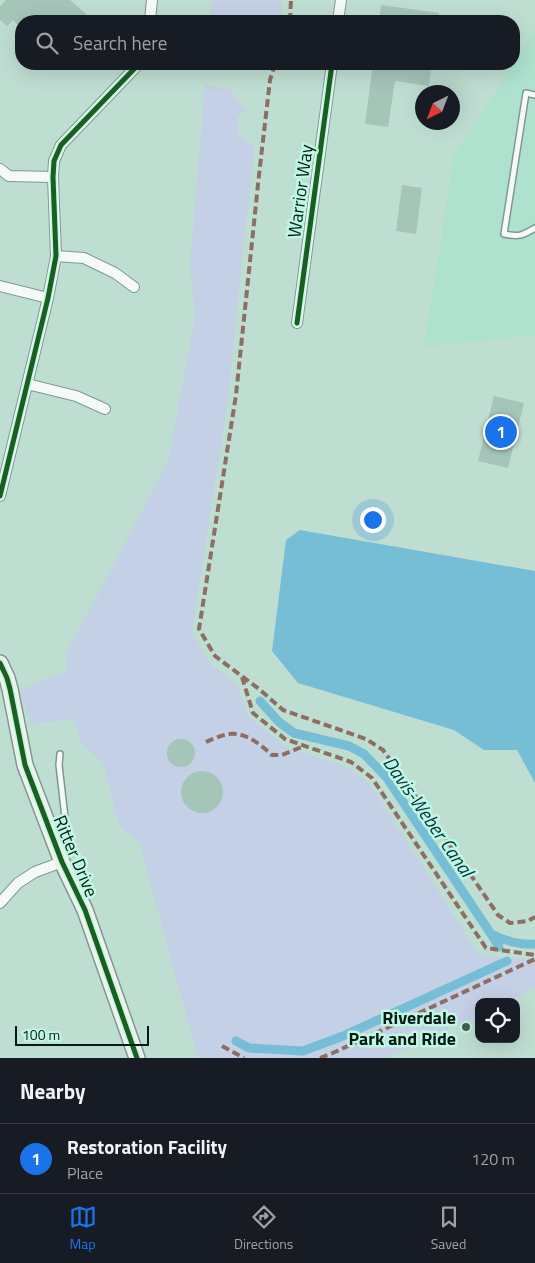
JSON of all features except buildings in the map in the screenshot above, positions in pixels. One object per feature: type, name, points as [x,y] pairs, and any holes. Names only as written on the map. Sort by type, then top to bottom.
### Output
[{"type":"street","points":[[151,15],[152,0]]},
{"type":"street","points":[[339,15],[341,0]]},
{"type":"street","points":[[0,496],[48,298],[56,256],[54,161],[61,145],[133,70]]},
{"type":"street","name":"Warrior Way","points":[[297,323],[331,70]]},
{"type":"street","points":[[0,169],[9,176],[53,177]]},
{"type":"street","points":[[56,256],[84,258],[115,273],[134,287]]},
{"type":"street","points":[[0,286],[48,298]]},
{"type":"street","points":[[27,384],[76,396],[105,409]]},
{"type":"street","name":"Ritter Drive","points":[[0,663],[8,678],[25,764],[60,858],[85,910],[137,1058]]},
{"type":"street","points":[[0,903],[18,883],[60,858]]},
{"type":"lane","points":[[535,94],[526,93],[504,234],[516,237],[525,235],[535,228]]},
{"type":"lane","points":[[60,754],[59,765],[67,835],[60,858]]},
{"type":"shaded area","points":[[212,0],[281,0],[281,15],[211,15]]},
{"type":"shaded area","points":[[535,29],[535,335],[424,347],[454,156],[509,70],[520,70],[520,53]]},
{"type":"shaded area","points":[[205,85],[232,90],[235,98],[247,111],[237,117],[238,134],[255,146],[228,400],[192,632],[211,665],[236,684],[249,717],[289,749],[348,767],[369,783],[480,956],[535,959],[535,988],[514,998],[475,998],[475,1017],[388,1058],[198,1058],[139,842],[119,827],[103,763],[81,743],[74,719],[30,724],[20,691],[67,671],[66,654],[168,462],[195,318],[190,264]]},
{"type":"water","points":[[300,530],[535,571],[535,783],[517,750],[484,750],[454,730],[298,683],[272,651],[286,540]]},
{"type":"waterway","name":"Davis-Weber Canal","points":[[260,701],[279,722],[294,733],[349,746],[364,754],[387,778],[491,934],[512,942],[535,944]]},
{"type":"waterway","points":[[491,934],[499,947]]},
{"type":"waterway","points":[[236,1041],[249,1048],[303,1051],[343,1036],[507,961]]},
{"type":"marked path","points":[[290,15],[291,0]]},
{"type":"marked path","points":[[273,70],[270,80],[259,175],[236,395],[199,629],[215,656],[259,689],[283,710],[366,739],[383,750],[498,915],[510,923],[528,921],[535,917]]},
{"type":"marked path","points":[[242,677],[253,713],[285,739],[351,762],[372,778],[486,948],[535,955]]},
{"type":"marked path","points":[[206,742],[226,735],[241,735],[258,743],[272,755],[282,755],[304,746]]},
{"type":"marked path","points":[[320,1058],[535,959]]},
{"type":"marked path","points":[[222,1046],[244,1058]]},
{"type":"cycle path","points":[[0,496],[48,298],[56,256],[54,161],[61,145],[133,70]]},
{"type":"cycle path","points":[[297,323],[331,70]]},
{"type":"cycle path","points":[[0,663],[10,689],[25,765],[62,862],[85,910],[137,1058]]},
{"type":"place","name":"Restoration Facility","points":[[501,432]]},
{"type":"place","name":"Riverdale Park and Ride","points":[[466,1027]]}]
